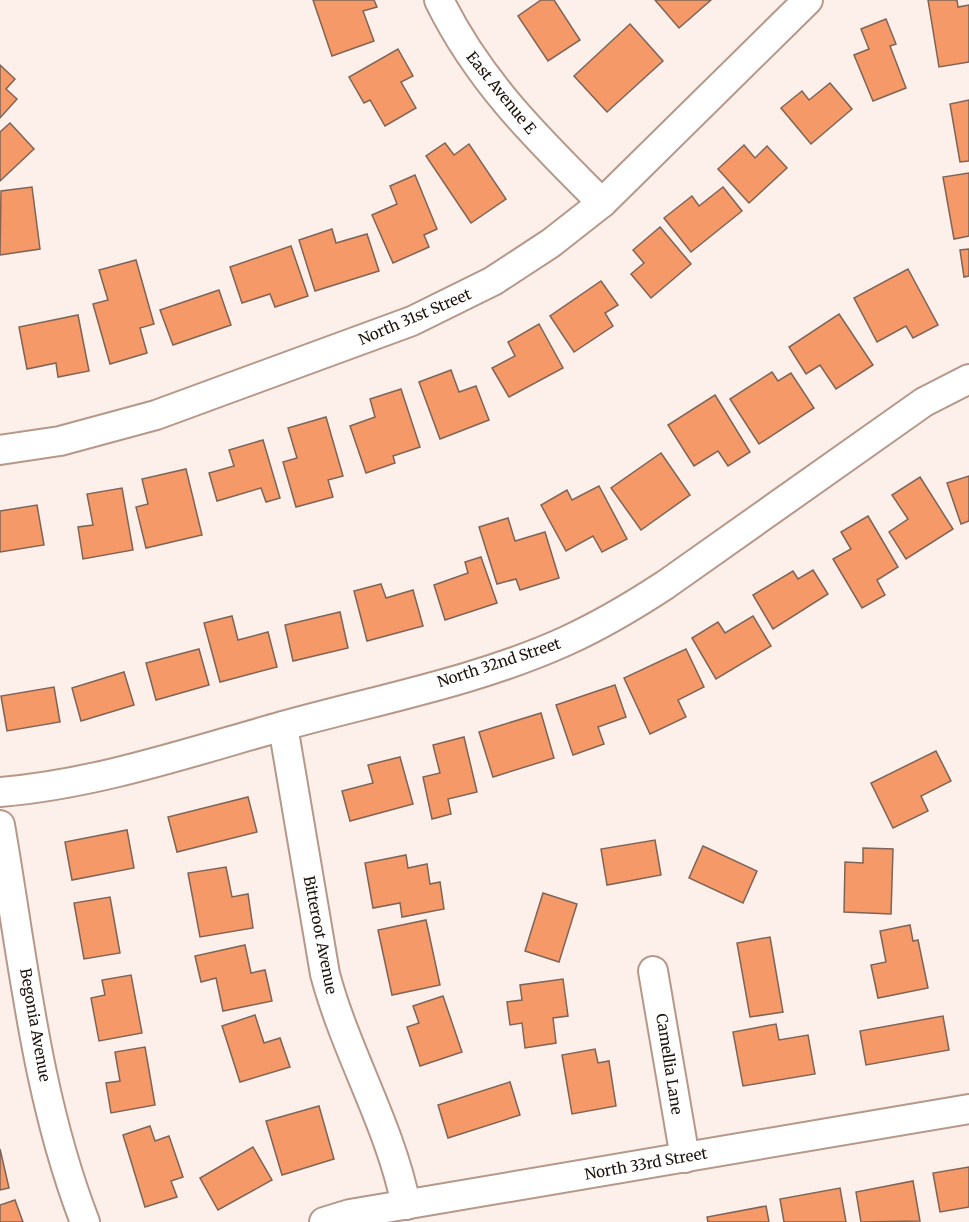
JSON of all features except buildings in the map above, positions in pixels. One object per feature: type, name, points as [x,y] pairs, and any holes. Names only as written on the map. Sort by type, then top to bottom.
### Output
[{"type":"street","name":"East Avenue E","points":[[439,0],[468,54],[518,118],[602,203]]},
{"type":"street","name":"North 31st Street","points":[[0,450],[60,441],[125,425],[412,321],[466,296],[522,263],[602,203],[808,0]]},
{"type":"street","name":"North 32nd Street","points":[[0,792],[89,780],[495,668],[566,641],[598,626],[665,585],[924,402],[969,379]]},
{"type":"street","name":"Bitteroot Avenue","points":[[283,726],[326,974],[335,1010],[399,1174],[406,1204]]},
{"type":"street","name":"Begonia Avenue","points":[[0,825],[45,1084],[63,1160],[85,1222]]},
{"type":"street","name":"Camellia Lane","points":[[653,970],[685,1158]]},
{"type":"street","name":"North 33rd Street","points":[[324,1222],[350,1214],[406,1204],[969,1109]]}]
